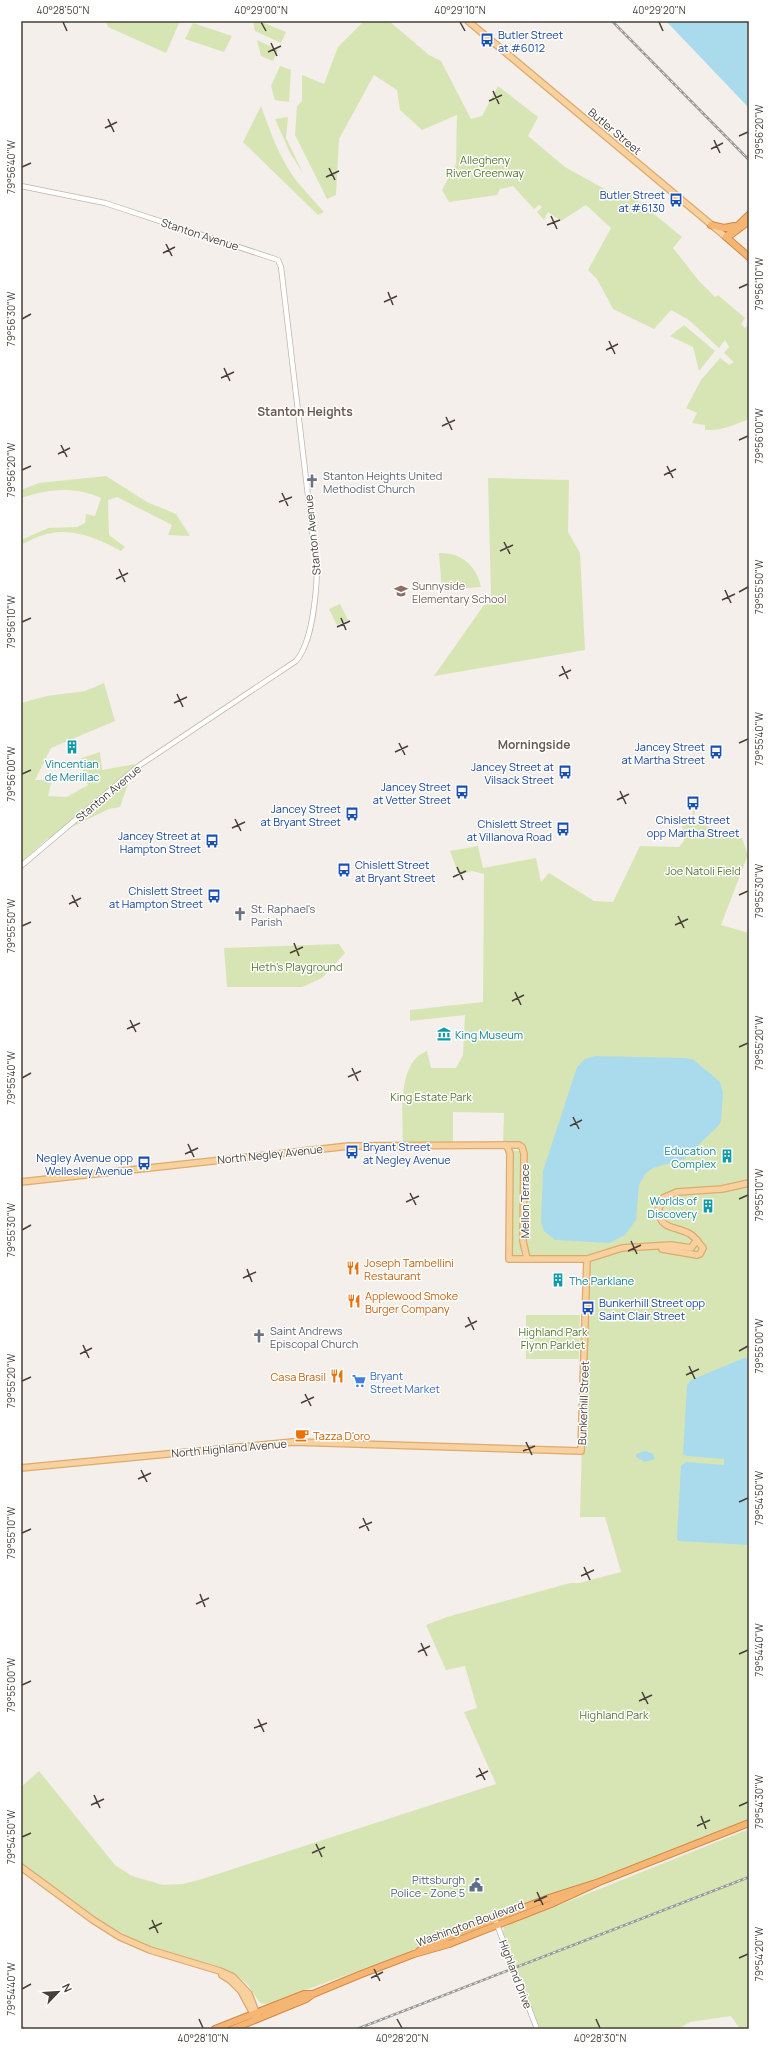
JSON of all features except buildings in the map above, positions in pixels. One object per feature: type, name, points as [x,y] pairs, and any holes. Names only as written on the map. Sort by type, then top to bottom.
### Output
[{"type":"highway","points":[[735,230],[749,215]]},
{"type":"highway","points":[[726,237],[749,221]]},
{"type":"highway","points":[[711,225],[735,230]]},
{"type":"highway","points":[[735,230],[741,250]]},
{"type":"highway","name":"Butler Street","points":[[726,237],[749,256]]},
{"type":"highway","name":"Washington Boulevard","points":[[233,2029],[306,1999],[313,1994],[414,1954],[430,1951],[496,1922],[557,1902],[599,1882],[749,1823]]},
{"type":"highway","name":"Washington Boulevard","points":[[215,2029],[304,1994],[313,1994]]},
{"type":"main road","name":"Butler Street","points":[[468,21],[726,237]]},
{"type":"main road","name":"North Negley Avenue","points":[[21,1182],[349,1146],[519,1146]]},
{"type":"main road","name":"Mellon Terrace","points":[[505,1146],[508,1148],[510,1154],[510,1259],[527,1259],[524,1241],[524,1154],[522,1147],[519,1146]]},
{"type":"main road","points":[[646,1247],[674,1250],[697,1255],[700,1254],[703,1248],[691,1234],[672,1228],[662,1222],[658,1211],[663,1198],[677,1192],[722,1189],[749,1183]]},
{"type":"main road","points":[[527,1259],[587,1259],[618,1248],[671,1245],[691,1248],[697,1240]]},
{"type":"main road","name":"Bunkerhill Street","points":[[581,1451],[587,1259]]},
{"type":"main road","name":"North Highland Avenue","points":[[21,1468],[293,1442],[581,1451]]},
{"type":"main road","points":[[21,1867],[93,1920],[120,1937],[150,1950],[220,1971],[233,1977],[247,1991],[257,2020]]},
{"type":"main road","points":[[21,1872],[91,1923],[126,1943],[157,1956],[228,1978],[243,1994],[255,2013]]},
{"type":"street","name":"Stanton Avenue","points":[[21,186],[105,203],[267,256],[279,262],[317,572],[314,601],[306,646],[296,661],[140,765],[21,866]]},
{"type":"street","name":"Highland Drive","points":[[496,1922],[537,2029]]},
{"type":"green space","points":[[106,21],[180,21],[166,53],[108,27]]},
{"type":"green space","points":[[253,21],[259,21],[286,32],[281,43],[255,31]]},
{"type":"green space","name":"Allegheny River Greenway","points":[[364,21],[389,21],[429,55],[441,61],[471,119],[482,116],[498,86],[538,117],[528,136],[565,167],[626,201],[630,194],[682,237],[673,248],[699,281],[715,297],[718,295],[745,318],[741,324],[745,328],[749,323],[749,419],[717,430],[705,430],[705,425],[692,423],[697,413],[686,408],[701,380],[720,358],[729,365],[734,362],[724,353],[729,347],[725,340],[719,348],[689,320],[671,310],[654,329],[613,309],[597,279],[588,270],[611,228],[586,205],[561,221],[548,212],[544,220],[537,212],[542,207],[539,205],[534,209],[513,186],[500,189],[497,195],[449,202],[442,190],[456,164],[457,115],[422,130],[400,110],[397,90],[374,75],[339,139],[336,195],[327,199],[295,135],[297,106],[302,101],[302,75],[324,84],[338,47]]},
{"type":"green space","points":[[193,23],[232,36],[224,52],[185,39]]},
{"type":"green space","points":[[257,40],[278,50],[273,61],[261,56]]},
{"type":"green space","points":[[280,66],[291,70],[289,102],[275,100],[271,86]]},
{"type":"green space","points":[[261,106],[275,144],[289,171],[324,212],[318,215],[243,142]]},
{"type":"green space","points":[[288,117],[286,138],[304,175],[290,153],[275,119]]},
{"type":"green space","points":[[684,325],[715,351],[699,371],[693,347],[670,336]]},
{"type":"green space","points":[[106,476],[147,502],[176,514],[190,536],[168,535],[172,525],[117,497],[108,500],[109,535],[125,547],[121,551],[86,535],[66,532],[57,532],[44,535],[21,545],[21,540],[48,528],[77,527],[85,523],[86,514],[95,516],[101,498],[91,494],[71,490],[61,490],[21,498],[21,490],[39,483]]},
{"type":"green space","points":[[488,478],[569,480],[568,532],[580,553],[585,650],[434,676],[491,595]]},
{"type":"green space","points":[[439,553],[454,555],[467,562],[476,573],[481,587],[442,590]]},
{"type":"green space","points":[[340,604],[348,620],[337,625],[329,609]]},
{"type":"green space","points":[[104,683],[115,721],[51,748],[35,780],[52,780],[48,796],[67,797],[88,785],[79,759],[100,752],[102,770],[135,764],[120,807],[109,809],[47,839],[21,862],[21,703],[47,696],[85,691]]},
{"type":"green space","name":"Highland Park","points":[[696,798],[694,822],[742,838],[748,855],[721,925],[749,933],[749,1819],[377,1964],[267,2004],[260,2003],[248,1985],[235,1974],[221,1967],[160,1950],[129,1937],[95,1917],[21,1863],[21,1787],[39,1771],[115,1865],[132,1876],[163,1885],[183,1884],[202,1879],[496,1784],[464,1712],[477,1708],[465,1666],[446,1670],[426,1625],[447,1617],[570,1583],[579,1583],[621,1572],[605,1517],[580,1517],[587,1259],[527,1259],[523,1241],[522,1147],[503,1146],[504,1113],[453,1112],[453,1145],[403,1145],[403,1092],[410,1067],[417,1057],[427,1051],[431,1068],[456,1068],[463,1055],[465,1015],[410,1021],[410,1010],[483,1002],[484,874],[472,871],[459,875],[450,851],[478,846],[483,868],[536,858],[541,882],[549,873],[594,901],[613,902],[640,846],[679,847],[684,841],[682,824],[692,821],[694,799]]},
{"type":"green space","name":"Heth's Playground","points":[[339,944],[345,953],[322,978],[302,987],[227,987],[224,948]]},
{"type":"green space","points":[[513,1150],[521,1151],[522,1156],[521,1255],[513,1256],[511,1253]]},
{"type":"green space","name":"Highland Park Flynn Parklet","points":[[526,1315],[580,1315],[579,1359],[526,1359]]},
{"type":"green space","points":[[749,1829],[749,2029],[740,2029],[731,2016],[690,2022],[678,2029],[540,2029],[503,1932],[504,1927]]},
{"type":"water","points":[[666,21],[749,21],[749,108]]},
{"type":"water","points":[[595,1056],[685,1058],[694,1060],[720,1082],[723,1093],[721,1121],[719,1125],[684,1159],[653,1168],[646,1173],[639,1185],[636,1220],[625,1235],[609,1243],[555,1240],[544,1231],[541,1222],[543,1171],[577,1067],[585,1059]]},
{"type":"water","points":[[744,1358],[749,1358],[749,1545],[678,1541],[681,1466],[686,1462],[724,1465],[724,1459],[687,1456],[683,1454],[687,1385],[691,1380]]},
{"type":"water","points":[[646,1451],[653,1454],[655,1459],[645,1462],[636,1457],[636,1454]]},
{"type":"railway","points":[[612,21],[749,160]]},
{"type":"railway","points":[[357,2029],[749,1877]]},
{"type":"place","name":"Butler Street at #6012","points":[[487,40]]},
{"type":"place","name":"Butler Street at #6130","points":[[676,200]]},
{"type":"place","name":"Stanton Heights United Methodist Church","points":[[312,481]]},
{"type":"place","name":"Sunnyside Elementary School","points":[[401,591]]},
{"type":"place","name":"Vincentian de Merillac","points":[[72,747]]},
{"type":"place","name":"Jancey Street at Martha Street","points":[[716,752]]},
{"type":"place","name":"Jancey Street at Vilsack Street","points":[[565,772]]},
{"type":"place","name":"Jancey Street at Vetter Street","points":[[462,792]]},
{"type":"place","name":"Chislett Street opp Martha Street","points":[[693,803]]},
{"type":"place","name":"Jancey Street at Bryant Street","points":[[352,814]]},
{"type":"place","name":"Chislett Street at Villanova Road","points":[[563,829]]},
{"type":"place","name":"Jancey Street at Hampton Street","points":[[212,841]]},
{"type":"place","name":"Chislett Street at Bryant Street","points":[[344,870]]},
{"type":"place","name":"Chislett Street at Hampton Street","points":[[214,896]]},
{"type":"place","name":"St. Raphael's Parish","points":[[240,914]]},
{"type":"place","name":"King Museum","points":[[444,1034]]},
{"type":"place","name":"Bryant Street at Negley Avenue","points":[[352,1152]]},
{"type":"place","name":"Education Complex","points":[[727,1156]]},
{"type":"place","name":"Negley Avenue opp Wellesley Avenue","points":[[144,1163]]},
{"type":"place","name":"Worlds of Discovery","points":[[708,1206]]},
{"type":"place","name":"Joseph Tambellini Restaurant","points":[[353,1268]]},
{"type":"place","name":"The Parklane","points":[[558,1280]]},
{"type":"place","name":"Applewood Smoke Burger Company","points":[[354,1301]]},
{"type":"place","name":"Bunkerhill Street opp Saint Clair Street","points":[[588,1308]]},
{"type":"place","name":"Saint Andrews Episcopal Church","points":[[259,1336]]},
{"type":"place","name":"Casa Brasil","points":[[337,1376]]},
{"type":"place","name":"Bryant Street Market","points":[[359,1381]]},
{"type":"place","name":"Tazza D'oro","points":[[302,1435]]},
{"type":"place","name":"Pittsburgh Police - Zone 5","points":[[476,1885]]},
{"type":"district","name":"Stanton Heights","points":[[305,411]]},
{"type":"district","name":"Morningside","points":[[534,744]]},
{"type":"park label","name":"Joe Natoli Field","points":[[703,870]]},
{"type":"park label","name":"King Estate Park","points":[[431,1096]]}]
